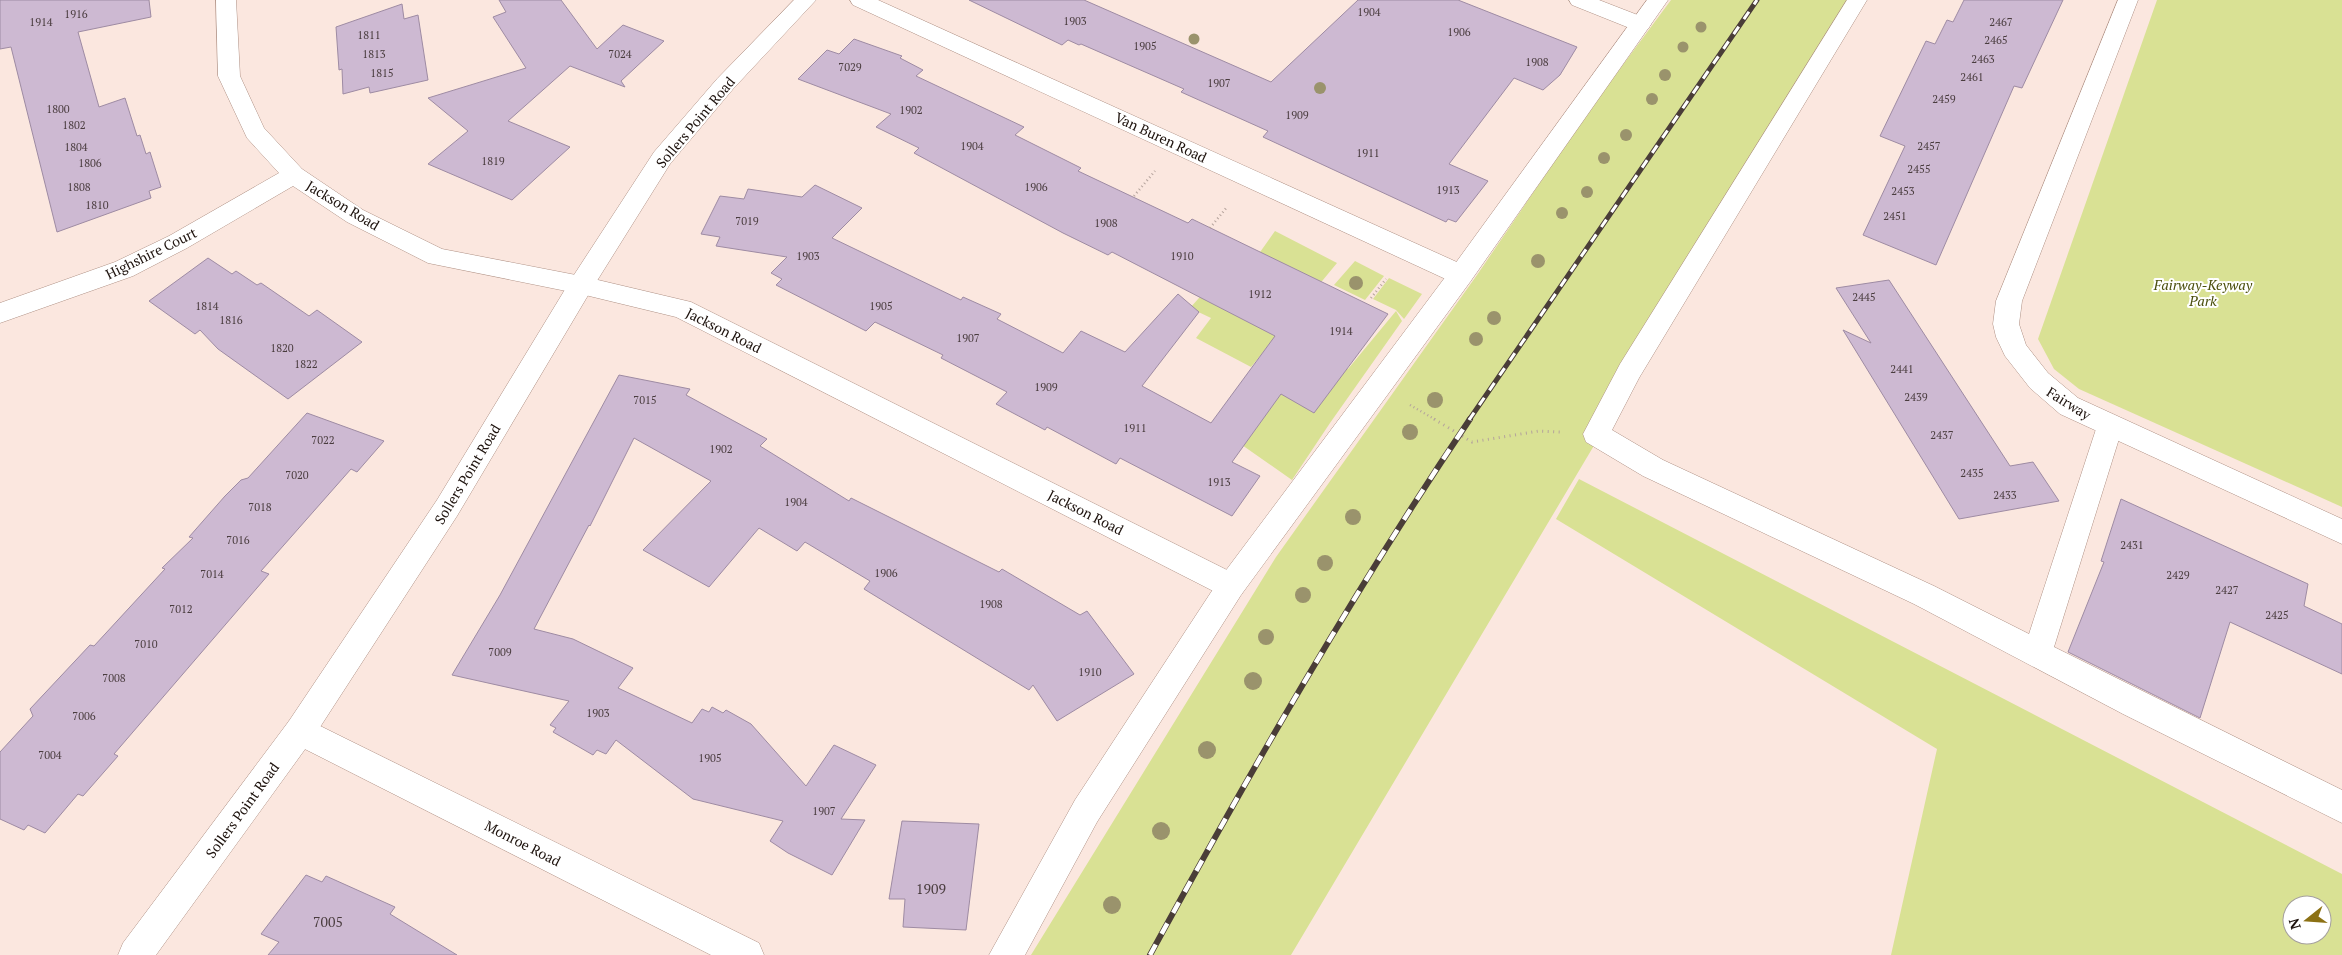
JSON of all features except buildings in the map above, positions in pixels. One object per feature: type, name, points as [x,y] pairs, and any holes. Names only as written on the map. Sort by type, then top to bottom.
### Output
[{"type":"street","name":"Jackson Road","points":[[226,0],[229,76],[255,132],[294,175],[355,216],[437,257],[581,285],[682,309],[1232,586]]},
{"type":"street","name":"Sollers Point Road","points":[[134,954],[300,731],[446,508],[581,285],[662,158],[725,84],[806,0]]},
{"type":"street","name":"Van Buren Road","points":[[860,0],[1461,275]]},
{"type":"street","points":[[1579,0],[1640,24]]},
{"type":"street","points":[[1006,955],[1086,811],[1232,586],[1461,275],[1658,0]]},
{"type":"street","points":[[1857,0],[1629,371],[1596,434],[1652,468],[1924,595],[2342,808]]},
{"type":"street","name":"Fairway","points":[[2128,0],[2009,301],[2005,323],[2012,346],[2043,386],[2069,406],[2342,532]]},
{"type":"street","name":"Highshire Court","points":[[0,313],[124,269],[178,242],[294,175]]},
{"type":"street","points":[[2037,654],[2110,426]]},
{"type":"street","name":"Monroe Road","points":[[300,731],[746,955]]},
{"type":"path","points":[[1134,196],[1157,169]]},
{"type":"path","points":[[1210,228],[1229,204]]},
{"type":"path","points":[[1371,298],[1386,279]]},
{"type":"path","points":[[1370,398],[1395,396],[1472,442],[1539,431],[1596,434]]},
{"type":"green space","points":[[1671,0],[1859,0],[1291,955],[1031,955],[1276,557],[1477,275],[1593,105]]},
{"type":"green space","name":"Fairway-Keyway Park","points":[[2157,0],[2342,0],[2342,507],[2079,389],[2054,369],[2038,339]]},
{"type":"green space","points":[[1275,231],[1337,263],[1251,367],[1196,338],[1211,318],[1190,308],[1243,249],[1258,255]]},
{"type":"green space","points":[[1355,261],[1384,276],[1365,300],[1334,285]]},
{"type":"green space","points":[[1389,278],[1422,294],[1404,319],[1396,310],[1373,299]]},
{"type":"green space","points":[[1396,311],[1402,321],[1292,480],[1212,424],[1296,342],[1348,369]]},
{"type":"green space","points":[[1579,479],[2342,874],[2342,955],[1891,955],[1937,749],[1556,519]]},
{"type":"railway","points":[[1469,420],[1757,0]]},
{"type":"railway","points":[[1150,955],[1304,683],[1385,550],[1470,419]]}]
